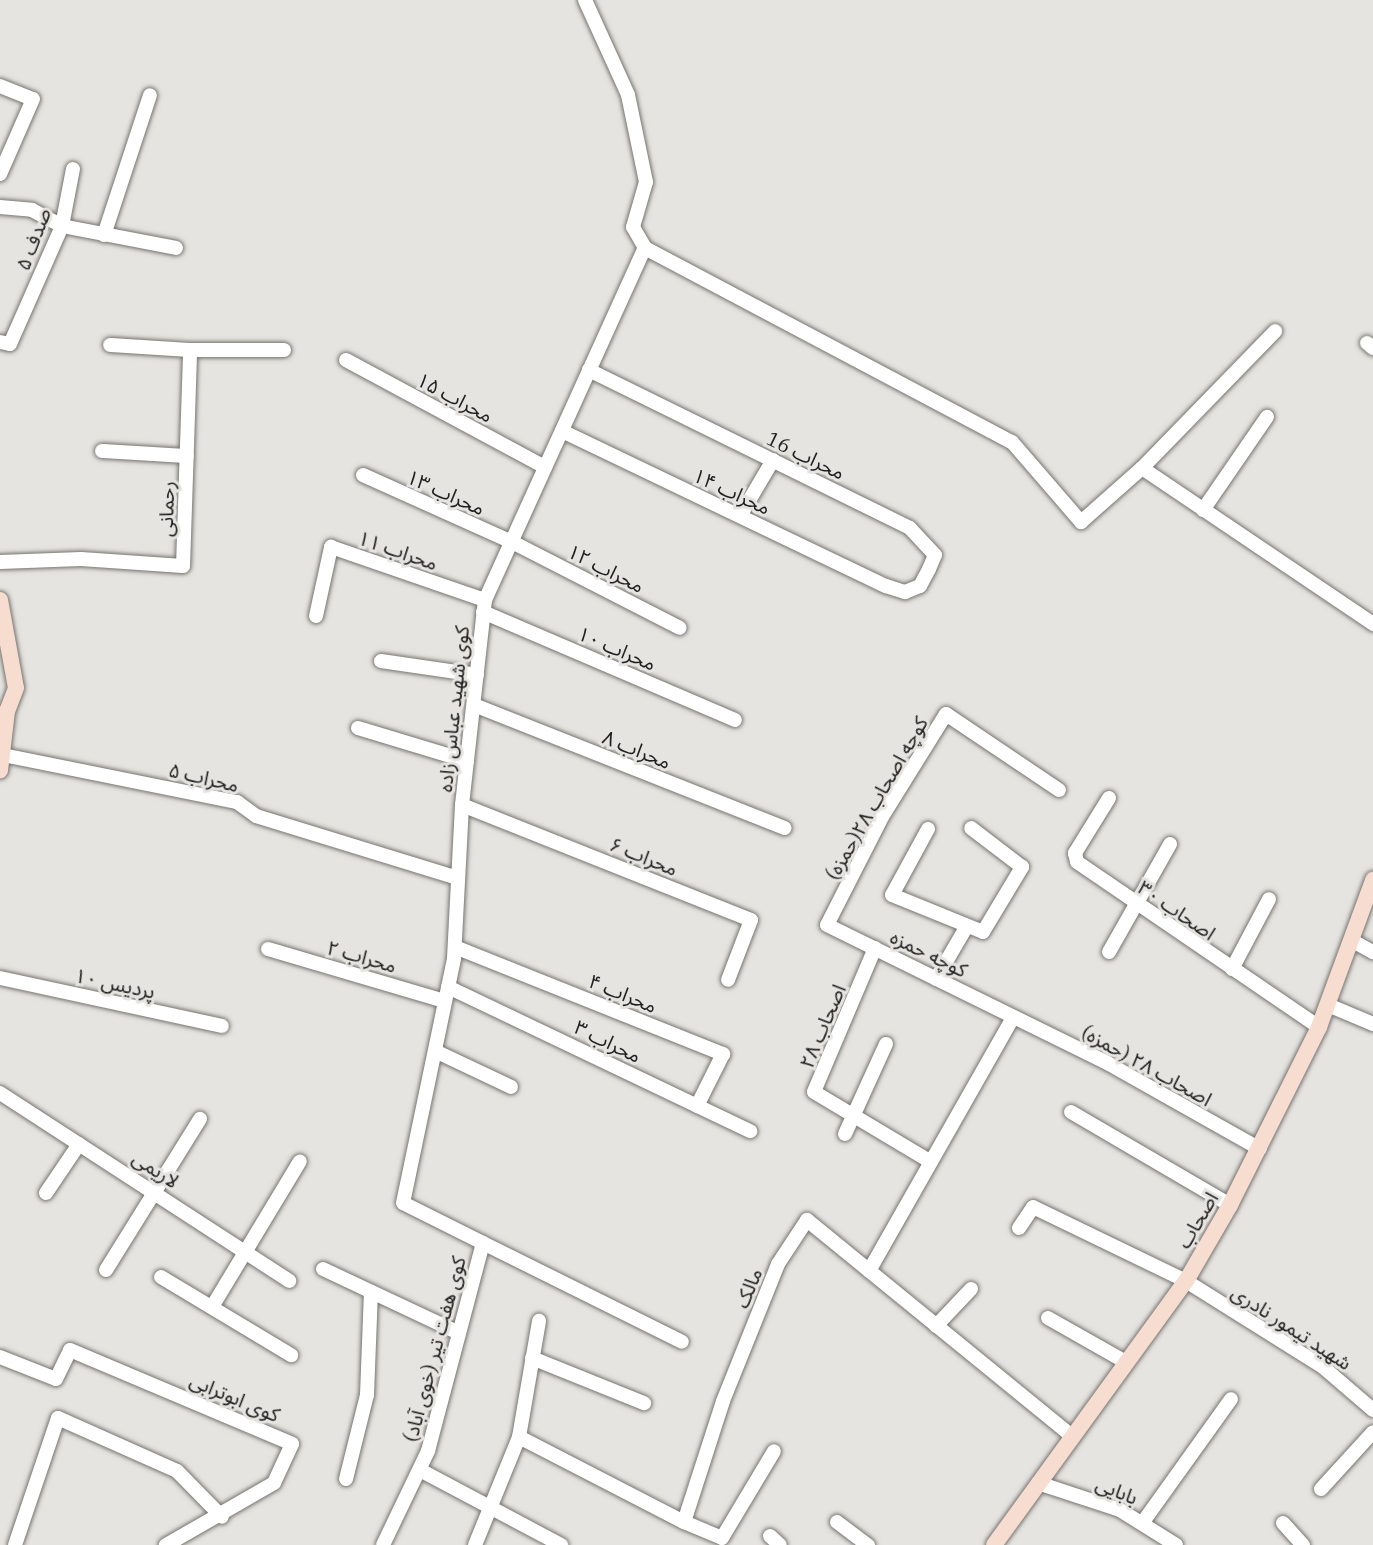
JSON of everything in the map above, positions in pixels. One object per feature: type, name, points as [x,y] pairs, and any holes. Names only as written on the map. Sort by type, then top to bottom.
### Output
[{"type":"main road","points":[[0,600],[16,688],[4,703],[1,763]]},
{"type":"main road","name":"اصحاب","points":[[994,1545],[1124,1361],[1186,1281],[1230,1205],[1319,1027],[1373,880]]},
{"type":"street","points":[[585,0],[628,95],[646,182],[633,227],[645,248],[1012,442],[1081,522],[1142,468],[1275,331]]},
{"type":"street","points":[[0,86],[33,99],[4,153],[0,174]]},
{"type":"street","points":[[104,235],[150,95]]},
{"type":"street","name":"صدف ۵","points":[[0,342],[10,344],[62,226],[73,169]]},
{"type":"street","points":[[0,207],[32,210],[62,226],[176,248]]},
{"type":"street","name":"کوی شهید عباس زاده","points":[[403,1203],[455,947],[462,805],[484,606],[645,248]]},
{"type":"street","points":[[110,345],[190,350],[284,350]]},
{"type":"street","name":"رحمانی","points":[[0,562],[81,559],[183,566],[190,350]]},
{"type":"street","name":"محراب ۱۵","points":[[346,360],[545,467]]},
{"type":"street","name":"محراب 16","points":[[589,370],[773,460],[924,539],[935,555],[920,586],[905,592],[886,585]]},
{"type":"street","points":[[1203,510],[1267,417]]},
{"type":"street","name":"محراب ۱۴","points":[[562,431],[886,585]]},
{"type":"street","points":[[102,451],[187,456]]},
{"type":"street","points":[[740,516],[773,460]]},
{"type":"street","points":[[1142,468],[1373,624]]},
{"type":"street","name":"محراب ۱۳","points":[[363,475],[514,543]]},
{"type":"street","name":"محراب ۱۲","points":[[514,543],[680,628]]},
{"type":"street","name":"محراب ۱۱","points":[[316,616],[330,547],[484,606]]},
{"type":"street","name":"محراب ۱۰","points":[[484,606],[735,720]]},
{"type":"street","points":[[381,661],[477,675]]},
{"type":"street","name":"محراب ۸","points":[[474,705],[785,828]]},
{"type":"street","name":"کوچه اصحاب ۲۸(حمزه)","points":[[827,925],[882,818],[946,714],[1059,790]]},
{"type":"street","points":[[358,728],[467,761]]},
{"type":"street","name":"محراب ۵","points":[[1,763],[237,802],[256,816],[458,878]]},
{"type":"street","name":"اصحاب ۳۰","points":[[1109,798],[1075,859],[1137,908],[1319,1027]]},
{"type":"street","name":"محراب ۶","points":[[462,805],[751,920],[728,980]]},
{"type":"street","points":[[928,829],[892,895],[983,932],[1022,867],[971,828]]},
{"type":"street","points":[[1109,952],[1137,908],[1170,844]]},
{"type":"street","points":[[1232,969],[1269,899]]},
{"type":"street","name":"کوچه حمزه","points":[[827,925],[1013,1017]]},
{"type":"street","points":[[936,979],[968,926]]},
{"type":"street","points":[[1351,940],[1373,952]]},
{"type":"street","name":"محراب ۴","points":[[455,947],[723,1054],[698,1106]]},
{"type":"street","name":"اصحاب ۲۸","points":[[875,948],[814,1092],[854,1113],[931,1162]]},
{"type":"street","name":"محراب ۲","points":[[268,949],[447,994]]},
{"type":"street","name":"پردیس ۱۰","points":[[0,978],[222,1026]]},
{"type":"street","name":"محراب ۳","points":[[447,994],[750,1131]]},
{"type":"street","points":[[1328,1005],[1373,1024]]},
{"type":"street","points":[[869,1271],[1013,1017]]},
{"type":"street","name":"اصحاب ۲۸ (حمزه)","points":[[1013,1017],[1260,1149]]},
{"type":"street","points":[[845,1134],[886,1044]]},
{"type":"street","points":[[435,1052],[511,1087]]},
{"type":"street","name":"لاریمی","points":[[0,1093],[157,1192],[289,1281]]},
{"type":"street","points":[[1071,1112],[1230,1205]]},
{"type":"street","points":[[106,1270],[157,1192],[200,1119]]},
{"type":"street","points":[[46,1193],[79,1144]]},
{"type":"street","points":[[212,1307],[300,1161]]},
{"type":"street","name":"کوی هفت تیر (خوی آباد)","points":[[383,1545],[420,1470],[483,1243],[403,1203]]},
{"type":"street","name":"شهید تیمور نادری","points":[[1019,1228],[1033,1207],[1186,1281],[1323,1366],[1373,1410]]},
{"type":"street","name":"مالک","points":[[684,1522],[723,1401],[778,1264],[807,1220],[1071,1435]]},
{"type":"street","points":[[483,1243],[682,1342]]},
{"type":"street","points":[[323,1269],[459,1333]]},
{"type":"street","points":[[161,1277],[291,1354]]},
{"type":"street","points":[[936,1326],[971,1289]]},
{"type":"street","points":[[346,1479],[367,1395],[371,1292]]},
{"type":"street","points":[[1048,1318],[1124,1361]]},
{"type":"street","points":[[475,1545],[519,1437],[539,1321]]},
{"type":"street","name":"کوی ابوترابی","points":[[0,1357],[56,1379],[70,1350],[292,1444],[274,1483],[222,1517],[166,1545]]},
{"type":"street","points":[[532,1358],[644,1403]]},
{"type":"street","points":[[1143,1522],[1231,1399]]},
{"type":"street","points":[[15,1545],[58,1418],[177,1471],[222,1517]]},
{"type":"street","points":[[1322,1489],[1373,1432]]},
{"type":"street","points":[[519,1437],[684,1522],[722,1538],[774,1451]]},
{"type":"street","points":[[420,1470],[492,1506],[561,1545]]},
{"type":"street","name":"بابایی","points":[[1038,1483],[1143,1522],[1176,1545]]},
{"type":"street","points":[[837,1522],[868,1545]]},
{"type":"street","points":[[1283,1523],[1303,1545]]}]
